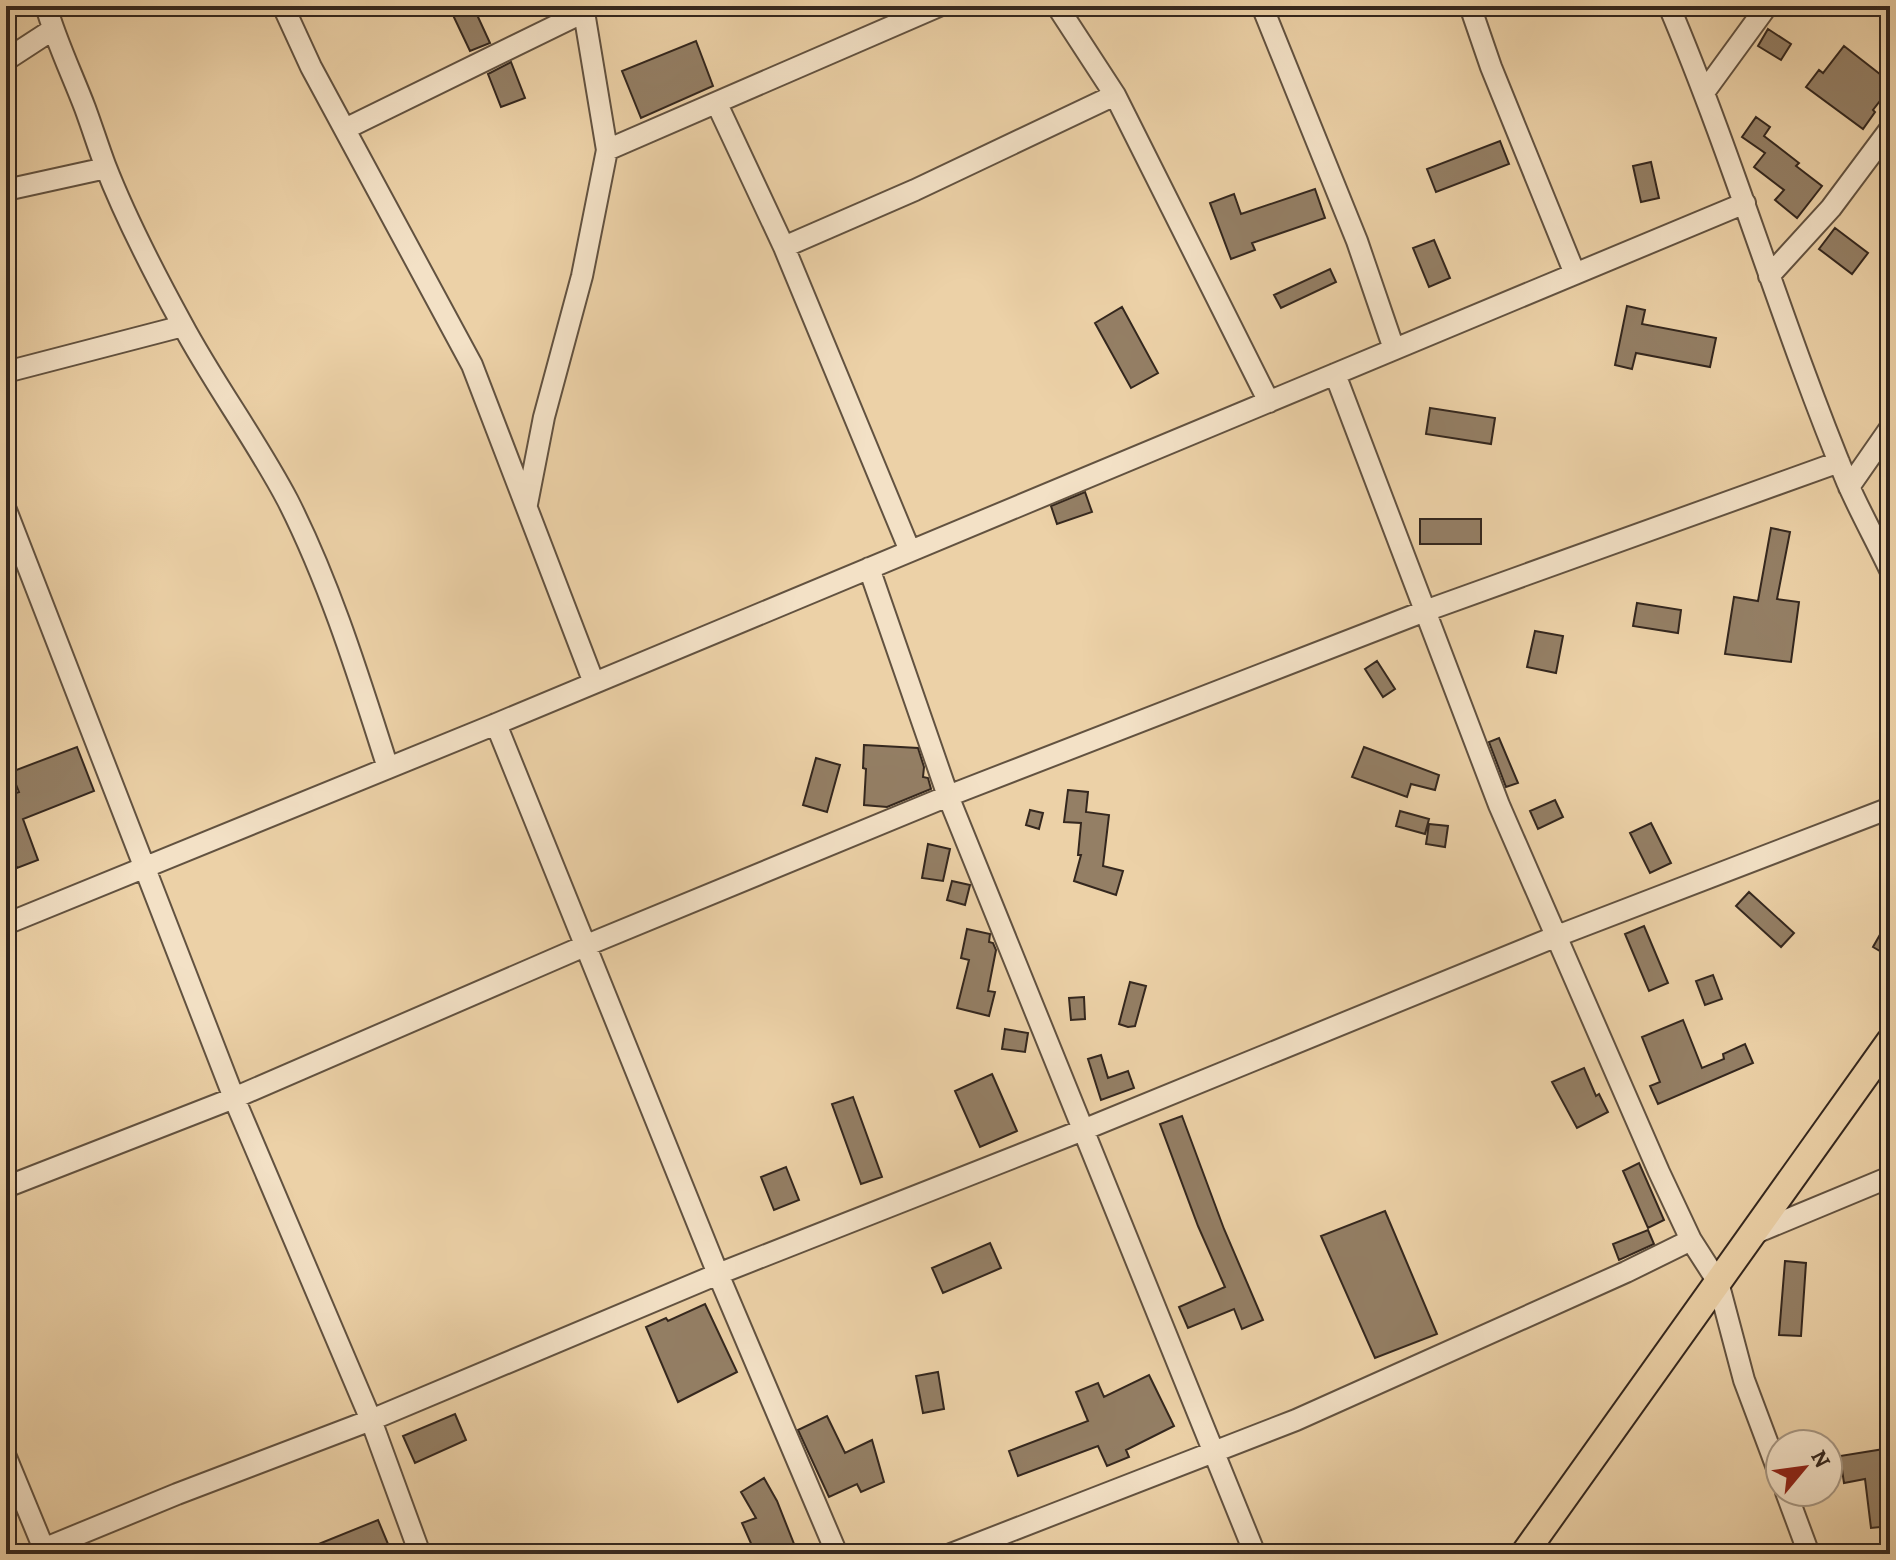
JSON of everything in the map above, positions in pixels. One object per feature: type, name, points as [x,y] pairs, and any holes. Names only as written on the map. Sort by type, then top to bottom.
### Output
[{"type":"main road","points":[[1524,1554],[1890,1041]]},
{"type":"street","points":[[46,6],[52,30],[85,107],[106,168],[183,326],[252,436],[288,502],[354,660],[388,768]]},
{"type":"street","points":[[283,6],[311,67],[472,365],[594,683]]},
{"type":"street","points":[[607,150],[717,104],[889,25],[939,6]]},
{"type":"street","points":[[1057,6],[1115,95],[1269,402]]},
{"type":"street","points":[[1262,6],[1357,241],[1394,349]]},
{"type":"street","points":[[1470,6],[1491,67],[1575,274]]},
{"type":"street","points":[[1669,6],[1705,91],[1769,276],[1839,462],[1890,570]]},
{"type":"street","points":[[1705,91],[1767,6]]},
{"type":"street","points":[[345,129],[587,8],[607,150],[582,276],[544,417],[527,504]]},
{"type":"street","points":[[6,60],[52,30]]},
{"type":"street","points":[[784,247],[915,190],[1115,95]]},
{"type":"street","points":[[717,104],[784,247],[910,551]]},
{"type":"street","points":[[1769,276],[1831,208],[1888,135]]},
{"type":"street","points":[[6,190],[106,168]]},
{"type":"street","points":[[6,924],[496,724],[1745,203]]},
{"type":"street","points":[[6,372],[183,326]]},
{"type":"street","points":[[1335,374],[1499,805],[1659,1172],[1691,1240],[1718,1282],[1744,1380],[1764,1433]]},
{"type":"street","points":[[1849,487],[1890,428]]},
{"type":"street","points":[[6,1187],[234,1098],[587,945],[948,796],[1425,611],[1839,462]]},
{"type":"street","points":[[6,510],[234,1098],[371,1420],[420,1554]]},
{"type":"street","points":[[869,568],[948,796],[1255,1554]]},
{"type":"street","points":[[496,724],[718,1274],[837,1554]]},
{"type":"street","points":[[6,1457],[40,1552],[371,1420],[718,1274],[1083,1130],[1557,936],[1890,808]]},
{"type":"street","points":[[1753,1234],[1890,1177]]},
{"type":"street","points":[[951,1554],[1296,1420],[1691,1240]]},
{"type":"street","points":[[1792,1508],[1809,1554]]},
{"type":"building","points":[[473,6],[490,43],[470,51],[451,11]]},
{"type":"building","points":[[1768,29],[1791,44],[1781,60],[1758,46]]},
{"type":"building","points":[[696,41],[713,86],[641,118],[622,71]]},
{"type":"building","points":[[1844,46],[1890,82],[1890,88],[1863,129],[1806,87],[1819,70],[1823,73]]},
{"type":"building","points":[[511,62],[525,98],[501,107],[488,74]]},
{"type":"building","points":[[1756,117],[1770,127],[1764,136],[1799,163],[1796,166],[1822,186],[1797,218],[1775,200],[1784,190],[1754,167],[1765,153],[1742,137]]},
{"type":"building","points":[[1500,141],[1509,164],[1436,192],[1427,169]]},
{"type":"building","points":[[1651,162],[1659,198],[1641,202],[1633,166]]},
{"type":"building","points":[[1315,189],[1325,218],[1252,243],[1255,250],[1231,259],[1210,203],[1234,194],[1241,214]]},
{"type":"building","points":[[1835,228],[1868,253],[1852,274],[1819,249]]},
{"type":"building","points":[[1434,240],[1450,278],[1429,287],[1413,248]]},
{"type":"building","points":[[1330,269],[1336,282],[1281,308],[1274,295]]},
{"type":"building","points":[[1627,306],[1645,310],[1642,324],[1716,338],[1710,367],[1636,353],[1632,369],[1615,365]]},
{"type":"building","points":[[1122,307],[1158,373],[1131,388],[1095,323]]},
{"type":"building","points":[[1430,408],[1495,418],[1491,444],[1426,434]]},
{"type":"building","points":[[1085,492],[1092,512],[1057,524],[1051,506]]},
{"type":"building","points":[[1420,519],[1481,519],[1481,544],[1420,544]]},
{"type":"building","points":[[1771,528],[1790,532],[1777,599],[1799,602],[1791,662],[1725,654],[1734,597],[1758,601]]},
{"type":"building","points":[[1637,603],[1681,610],[1678,633],[1633,626]]},
{"type":"building","points":[[1535,631],[1563,636],[1556,673],[1527,667]]},
{"type":"building","points":[[1377,661],[1395,689],[1383,697],[1365,669]]},
{"type":"building","points":[[1499,738],[1518,783],[1506,787],[1489,742]]},
{"type":"building","points":[[864,745],[918,748],[924,767],[923,777],[928,778],[931,789],[887,807],[864,805]]},
{"type":"building","points":[[77,747],[94,791],[23,819],[38,860],[17,868],[6,840],[6,796],[19,792],[11,772]]},
{"type":"building","points":[[1364,747],[1439,775],[1435,790],[1411,784],[1407,797],[1352,777]]},
{"type":"building","points":[[816,758],[840,765],[827,812],[803,805]]},
{"type":"building","points":[[1068,790],[1088,792],[1086,812],[1109,815],[1103,866],[1123,871],[1116,895],[1074,881],[1081,855],[1078,855],[1081,823],[1064,822]]},
{"type":"building","points":[[1555,800],[1563,817],[1538,829],[1530,811]]},
{"type":"building","points":[[1030,810],[1043,813],[1039,829],[1026,825]]},
{"type":"building","points":[[1400,811],[1429,819],[1425,834],[1396,826]]},
{"type":"building","points":[[1651,823],[1671,863],[1650,873],[1630,833]]},
{"type":"building","points":[[1429,824],[1448,826],[1445,847],[1426,844]]},
{"type":"building","points":[[928,844],[950,849],[943,881],[922,878]]},
{"type":"building","points":[[952,881],[970,885],[965,905],[947,900]]},
{"type":"building","points":[[1749,892],[1794,933],[1781,947],[1736,906]]},
{"type":"building","points":[[1890,917],[1890,957],[1873,947]]},
{"type":"building","points":[[1644,926],[1668,983],[1649,991],[1625,934]]},
{"type":"building","points":[[967,929],[990,934],[989,942],[996,950],[988,991],[995,992],[989,1016],[957,1008],[969,960],[961,958]]},
{"type":"building","points":[[1713,975],[1722,999],[1705,1005],[1696,981]]},
{"type":"building","points":[[1130,982],[1146,986],[1135,1026],[1128,1027],[1119,1024]]},
{"type":"building","points":[[1084,997],[1085,1019],[1071,1020],[1069,998]]},
{"type":"building","points":[[1683,1020],[1702,1068],[1724,1059],[1723,1054],[1745,1044],[1753,1063],[1658,1104],[1650,1086],[1660,1082],[1642,1037]]},
{"type":"building","points":[[1005,1029],[1028,1033],[1025,1052],[1002,1049]]},
{"type":"building","points":[[1101,1055],[1108,1078],[1128,1071],[1134,1088],[1101,1100],[1088,1059]]},
{"type":"building","points":[[1584,1068],[1596,1096],[1599,1094],[1608,1112],[1577,1128],[1552,1082]]},
{"type":"building","points":[[992,1074],[1017,1131],[980,1147],[955,1091]]},
{"type":"building","points":[[853,1097],[882,1177],[861,1184],[832,1104]]},
{"type":"building","points":[[1182,1116],[1224,1229],[1263,1320],[1242,1329],[1234,1309],[1188,1328],[1179,1307],[1225,1287],[1198,1226],[1160,1124]]},
{"type":"building","points":[[1639,1163],[1664,1220],[1648,1228],[1623,1171]]},
{"type":"building","points":[[786,1167],[799,1200],[774,1210],[761,1177]]},
{"type":"building","points":[[1385,1211],[1437,1334],[1375,1358],[1321,1236]]},
{"type":"building","points":[[1648,1230],[1654,1244],[1619,1260],[1613,1244]]},
{"type":"building","points":[[990,1243],[1001,1268],[943,1293],[932,1268]]},
{"type":"building","points":[[1785,1261],[1806,1263],[1801,1336],[1779,1335]]},
{"type":"building","points":[[705,1304],[737,1372],[678,1402],[646,1327],[666,1318],[668,1321]]},
{"type":"building","points":[[938,1372],[944,1409],[923,1413],[916,1376]]},
{"type":"building","points":[[1149,1375],[1174,1426],[1126,1450],[1129,1457],[1107,1466],[1098,1446],[1018,1476],[1009,1451],[1088,1421],[1076,1392],[1098,1383],[1104,1397]]},
{"type":"building","points":[[455,1414],[466,1440],[415,1463],[403,1436]]},
{"type":"building","points":[[827,1416],[845,1453],[872,1440],[884,1482],[861,1492],[857,1484],[829,1497],[798,1430]]},
{"type":"building","points":[[1884,1449],[1890,1526],[1871,1528],[1865,1479],[1844,1483],[1844,1455]]},
{"type":"building","points":[[764,1478],[777,1501],[798,1554],[765,1554],[761,1545],[753,1548],[742,1523],[756,1518],[741,1492]]},
{"type":"building","points":[[378,1520],[388,1544],[362,1554],[294,1554]]}]
